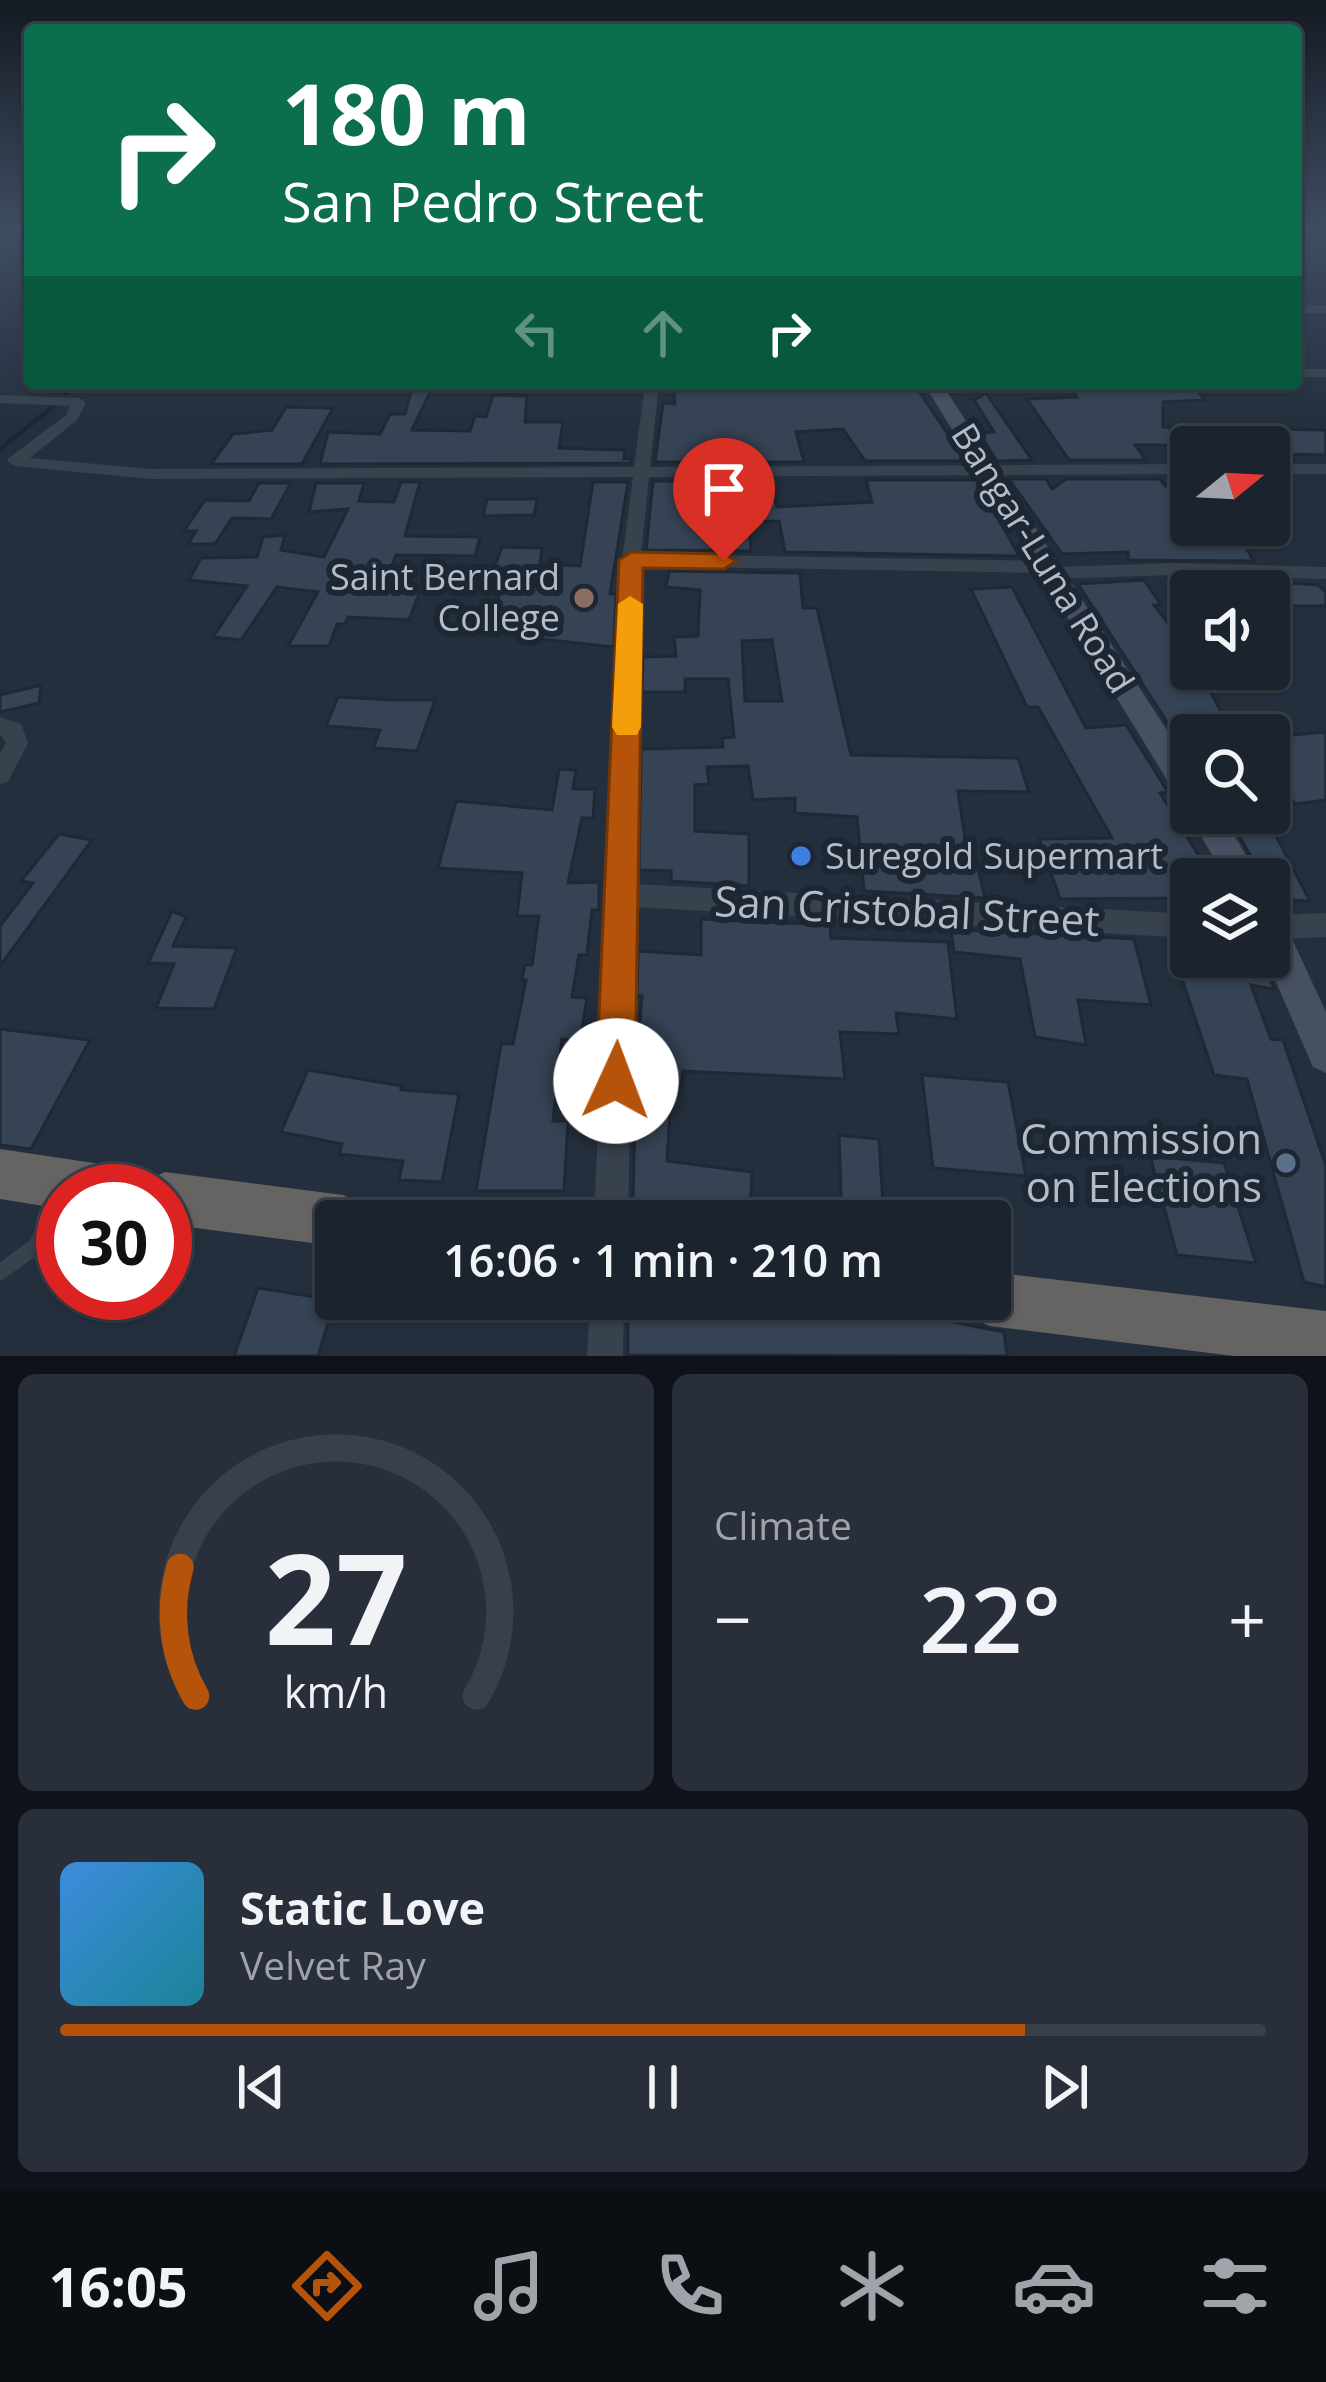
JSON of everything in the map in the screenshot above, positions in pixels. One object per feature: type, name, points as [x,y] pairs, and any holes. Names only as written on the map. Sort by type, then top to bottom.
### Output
[{"type":"highway","points":[[0,1174],[36,1182]]},
{"type":"highway","points":[[192,1201],[315,1217]]},
{"type":"highway","points":[[1011,1302],[1297,1343]]},
{"type":"main road","name":"Bangar-Luna Road","points":[[937,390],[1170,759]]},
{"type":"main road","points":[[1290,974],[1326,1054]]},
{"type":"street","points":[[8,466],[72,417],[89,390]]},
{"type":"street","points":[[612,1200],[631,560],[651,390]]},
{"type":"street","points":[[0,399],[79,402]]},
{"type":"street","points":[[8,466],[151,474],[1170,470]]},
{"type":"street","points":[[1290,469],[1326,469]]},
{"type":"street","points":[[631,560],[1326,574]]},
{"type":"street","points":[[0,725],[13,730],[16,743],[0,775]]},
{"type":"street","name":"San Cristobal Street","points":[[622,895],[1170,925]]},
{"type":"street","points":[[1290,926],[1326,925]]},
{"type":"street","points":[[605,1356],[607,1320]]},
{"type":"lane","points":[[0,1272],[36,1246]]},
{"type":"building","points":[[411,390],[431,390],[412,430],[470,431],[475,416],[486,417],[493,395],[527,396],[525,422],[563,422],[559,448],[625,450],[624,459],[631,458],[630,463],[320,464],[328,432],[380,434],[390,414],[405,414]]},
{"type":"building","points":[[674,390],[918,390],[966,461],[865,461],[843,429],[796,432],[804,462],[655,462],[663,403],[675,404]]},
{"type":"building","points":[[1072,390],[1197,390],[1205,400],[1163,402],[1163,427],[1170,428],[1170,445],[1135,445],[1146,460],[1069,460],[1027,399],[1077,397]]},
{"type":"building","points":[[986,393],[1032,460],[997,461],[979,433],[994,432],[974,400]]},
{"type":"building","points":[[286,407],[333,408],[302,464],[211,464],[233,434],[272,430]]},
{"type":"building","points":[[1290,429],[1326,430],[1326,455],[1290,454]]},
{"type":"building","points":[[1009,479],[1046,479],[1052,489],[1066,479],[1160,479],[1170,486],[1170,546],[1245,546],[1254,561],[1128,560],[1128,552],[1062,554]]},
{"type":"building","points":[[866,480],[977,480],[1019,556],[785,552],[779,521],[749,522],[751,551],[646,550],[653,481],[761,481],[764,500],[775,499],[777,507],[872,502]]},
{"type":"building","points":[[401,482],[420,482],[405,536],[480,537],[475,556],[396,555],[384,586],[421,588],[409,620],[348,617],[345,624],[337,624],[329,646],[288,646],[318,592],[277,587],[241,640],[213,637],[247,586],[189,580],[201,558],[257,557],[263,537],[285,535],[281,550],[324,557],[348,509],[309,512],[316,483],[364,483],[359,501],[394,502]]},
{"type":"building","points":[[593,482],[628,482],[610,594],[616,594],[614,647],[532,638],[538,614],[496,610],[499,593],[485,592],[502,547],[542,548],[540,564],[580,566]]},
{"type":"building","points":[[259,483],[291,483],[271,519],[232,518],[215,544],[188,544],[196,531],[184,531],[205,500],[249,501]]},
{"type":"building","points":[[487,499],[537,499],[534,515],[483,516]]},
{"type":"building","points":[[669,571],[800,573],[803,608],[817,608],[851,755],[1018,758],[1029,792],[958,791],[968,859],[976,860],[985,898],[864,891],[857,817],[795,813],[795,798],[753,800],[748,766],[707,767],[709,784],[695,785],[695,831],[749,834],[749,886],[671,881],[671,871],[639,870],[641,749],[723,747],[722,738],[734,737],[728,679],[685,679],[685,692],[642,692],[643,657],[676,656],[674,637],[698,636],[700,590],[666,587]],"holes":[[[772,640],[782,701],[745,701],[742,641]]]},
{"type":"building","points":[[1144,580],[1161,605],[1154,605],[1170,626],[1170,690],[1210,690],[1222,714],[1170,714],[1170,726],[1078,584]]},
{"type":"building","points":[[1290,583],[1319,585],[1326,593],[1326,606],[1291,606]]},
{"type":"building","points":[[1012,587],[1086,728],[1126,725],[1168,792],[1160,793],[1170,809],[1170,834],[1185,834],[1200,858],[1170,858],[1170,898],[1060,899],[1039,839],[1112,838],[1038,707],[1027,707],[971,589]]},
{"type":"building","points":[[41,685],[39,703],[0,712],[0,695]]},
{"type":"building","points":[[338,697],[435,700],[417,751],[373,748],[380,730],[326,726]]},
{"type":"building","points":[[1326,732],[1326,800],[1295,804],[1290,797],[1290,735]]},
{"type":"building","points":[[559,769],[576,770],[573,789],[595,789],[593,818],[582,818],[568,883],[599,882],[599,910],[592,910],[587,955],[579,955],[572,997],[587,998],[580,1041],[562,1039],[553,1121],[568,1121],[564,1191],[476,1191],[501,1044],[513,1044],[525,965],[532,965],[539,916],[517,916],[522,873],[438,868],[456,801],[552,810]]},
{"type":"building","points":[[59,834],[92,840],[0,966],[0,926],[33,883],[21,881]]},
{"type":"building","points":[[1238,834],[1275,834],[1288,858],[1252,858]]},
{"type":"building","points":[[1290,863],[1310,901],[1290,900]]},
{"type":"building","points":[[172,911],[186,917],[173,946],[237,948],[214,1009],[156,1008],[174,964],[148,963]]},
{"type":"building","points":[[701,919],[830,925],[831,938],[948,942],[957,1019],[896,1013],[899,1034],[840,1032],[845,1079],[683,1071],[681,1088],[635,1081],[642,996],[637,995],[638,951],[701,955]]},
{"type":"building","points":[[951,929],[1134,939],[1151,1005],[1078,1000],[1086,1045],[1035,1037],[1020,959],[954,952]]},
{"type":"building","points":[[1182,978],[1270,978],[1274,989],[1251,985],[1271,1039],[1283,1040],[1326,1166],[1326,1287],[1304,1282],[1247,1079],[1214,1075]]},
{"type":"building","points":[[0,1029],[90,1040],[31,1149],[0,1145]]},
{"type":"building","points":[[308,1070],[402,1086],[401,1090],[459,1094],[442,1182],[399,1180],[403,1161],[339,1154],[342,1144],[281,1132]]},
{"type":"building","points":[[922,1075],[1008,1082],[1026,1176],[933,1168]]},
{"type":"building","points":[[635,1110],[670,1113],[667,1161],[752,1172],[751,1200],[633,1200]]},
{"type":"building","points":[[839,1135],[879,1139],[883,1200],[841,1200]]},
{"type":"building","points":[[1150,1156],[1224,1163],[1256,1263],[1177,1255]]},
{"type":"building","points":[[258,1288],[315,1297],[315,1320],[329,1320],[318,1356],[234,1356]]},
{"type":"building","points":[[628,1320],[943,1320],[1004,1332],[1007,1356],[628,1355]]},
{"type":"waterway","points":[[0,449],[54,406]]},
{"type":"slow traffic","points":[[627,727],[630,604]]},
{"type":"place","name":"Saint Bernard College","points":[[584,598]]},
{"type":"place","name":"Suregold Supermart","points":[[801,856]]},
{"type":"place","name":"Commission on Elections","points":[[1286,1163]]},
{"type":"route","points":[[616,1081],[631,560],[724,561]]}]
